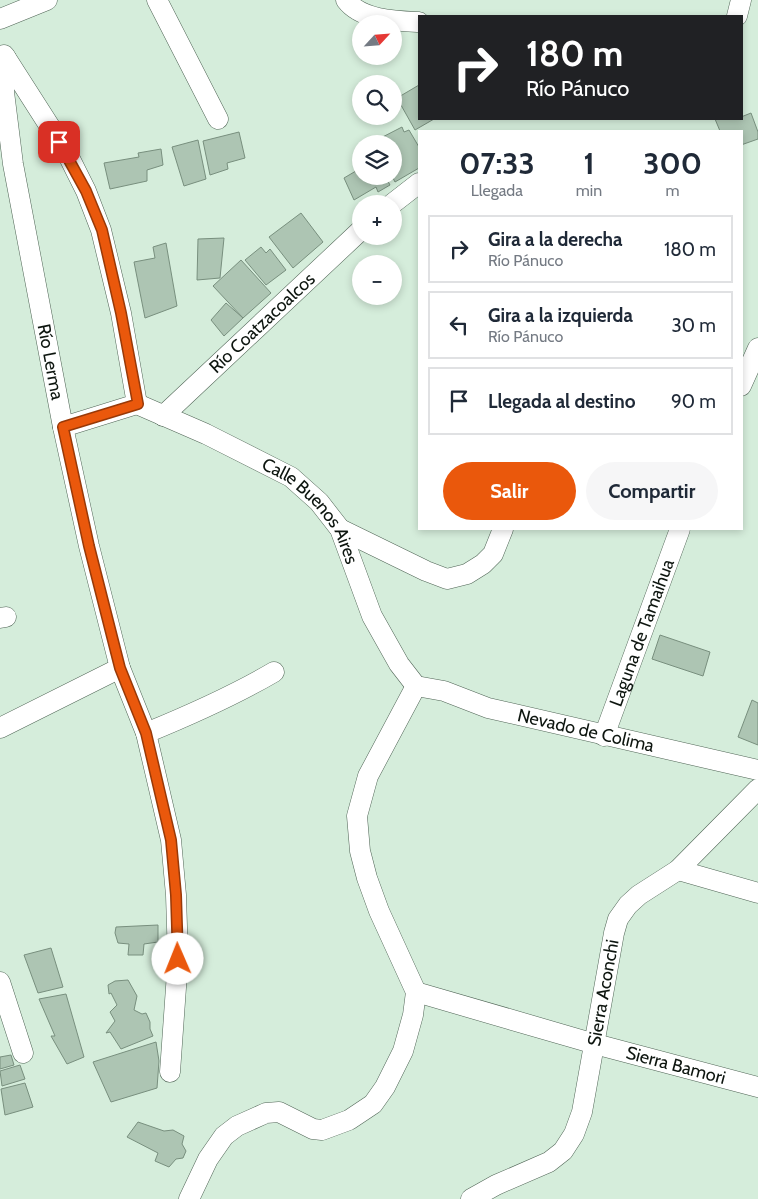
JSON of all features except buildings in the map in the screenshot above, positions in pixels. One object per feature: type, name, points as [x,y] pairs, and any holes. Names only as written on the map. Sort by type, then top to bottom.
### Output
[{"type":"street","points":[[156,0],[218,119]]},
{"type":"street","points":[[346,0],[359,12],[372,16],[418,22]]},
{"type":"street","points":[[737,15],[741,0]]},
{"type":"street","points":[[0,18],[40,2]]},
{"type":"street","points":[[3,52],[68,155],[86,191],[102,230],[121,313],[138,404],[63,427]]},
{"type":"street","name":"Río Lerma","points":[[3,52],[4,92],[13,164],[63,427],[89,546],[120,668],[146,733],[171,840],[176,895],[178,959],[170,1072]]},
{"type":"street","points":[[402,196],[418,184]]},
{"type":"street","name":"Río Coatzacoalcos","points":[[162,416],[352,238]]},
{"type":"street","points":[[743,382],[758,348]]},
{"type":"street","name":"Calle Buenos Aires","points":[[138,404],[206,434],[291,477],[319,502],[340,529],[372,616],[399,664],[416,686]]},
{"type":"street","points":[[340,529],[426,571],[447,579],[467,574],[482,564],[493,554],[503,530]]},
{"type":"street","name":"Laguna de Tamaihua","points":[[604,736],[680,530]]},
{"type":"street","points":[[0,728],[120,668]]},
{"type":"street","points":[[146,733],[206,708],[249,687],[274,672]]},
{"type":"street","points":[[189,1199],[208,1159],[224,1136],[237,1126],[266,1113],[279,1112],[314,1129],[322,1130],[349,1120],[373,1104],[386,1087],[402,1051],[413,1015],[416,992],[378,911],[360,851],[358,816],[368,776],[416,686]]},
{"type":"street","name":"Nevado de Colima","points":[[416,686],[444,691],[488,708],[758,770]]},
{"type":"street","name":"Sierra Aconchi","points":[[471,1199],[496,1185],[549,1162],[563,1151],[574,1134],[582,1112],[618,919],[628,905],[639,895],[678,870],[758,789]]},
{"type":"street","points":[[678,870],[758,893]]},
{"type":"street","points":[[0,982],[23,1053]]},
{"type":"street","name":"Sierra Bamori","points":[[416,992],[594,1044],[758,1087]]},
{"type":"route","points":[[59,142],[68,155],[86,191],[102,230],[121,313],[138,404],[63,427],[89,546],[120,668],[146,733],[171,840],[176,895],[178,959]]}]
